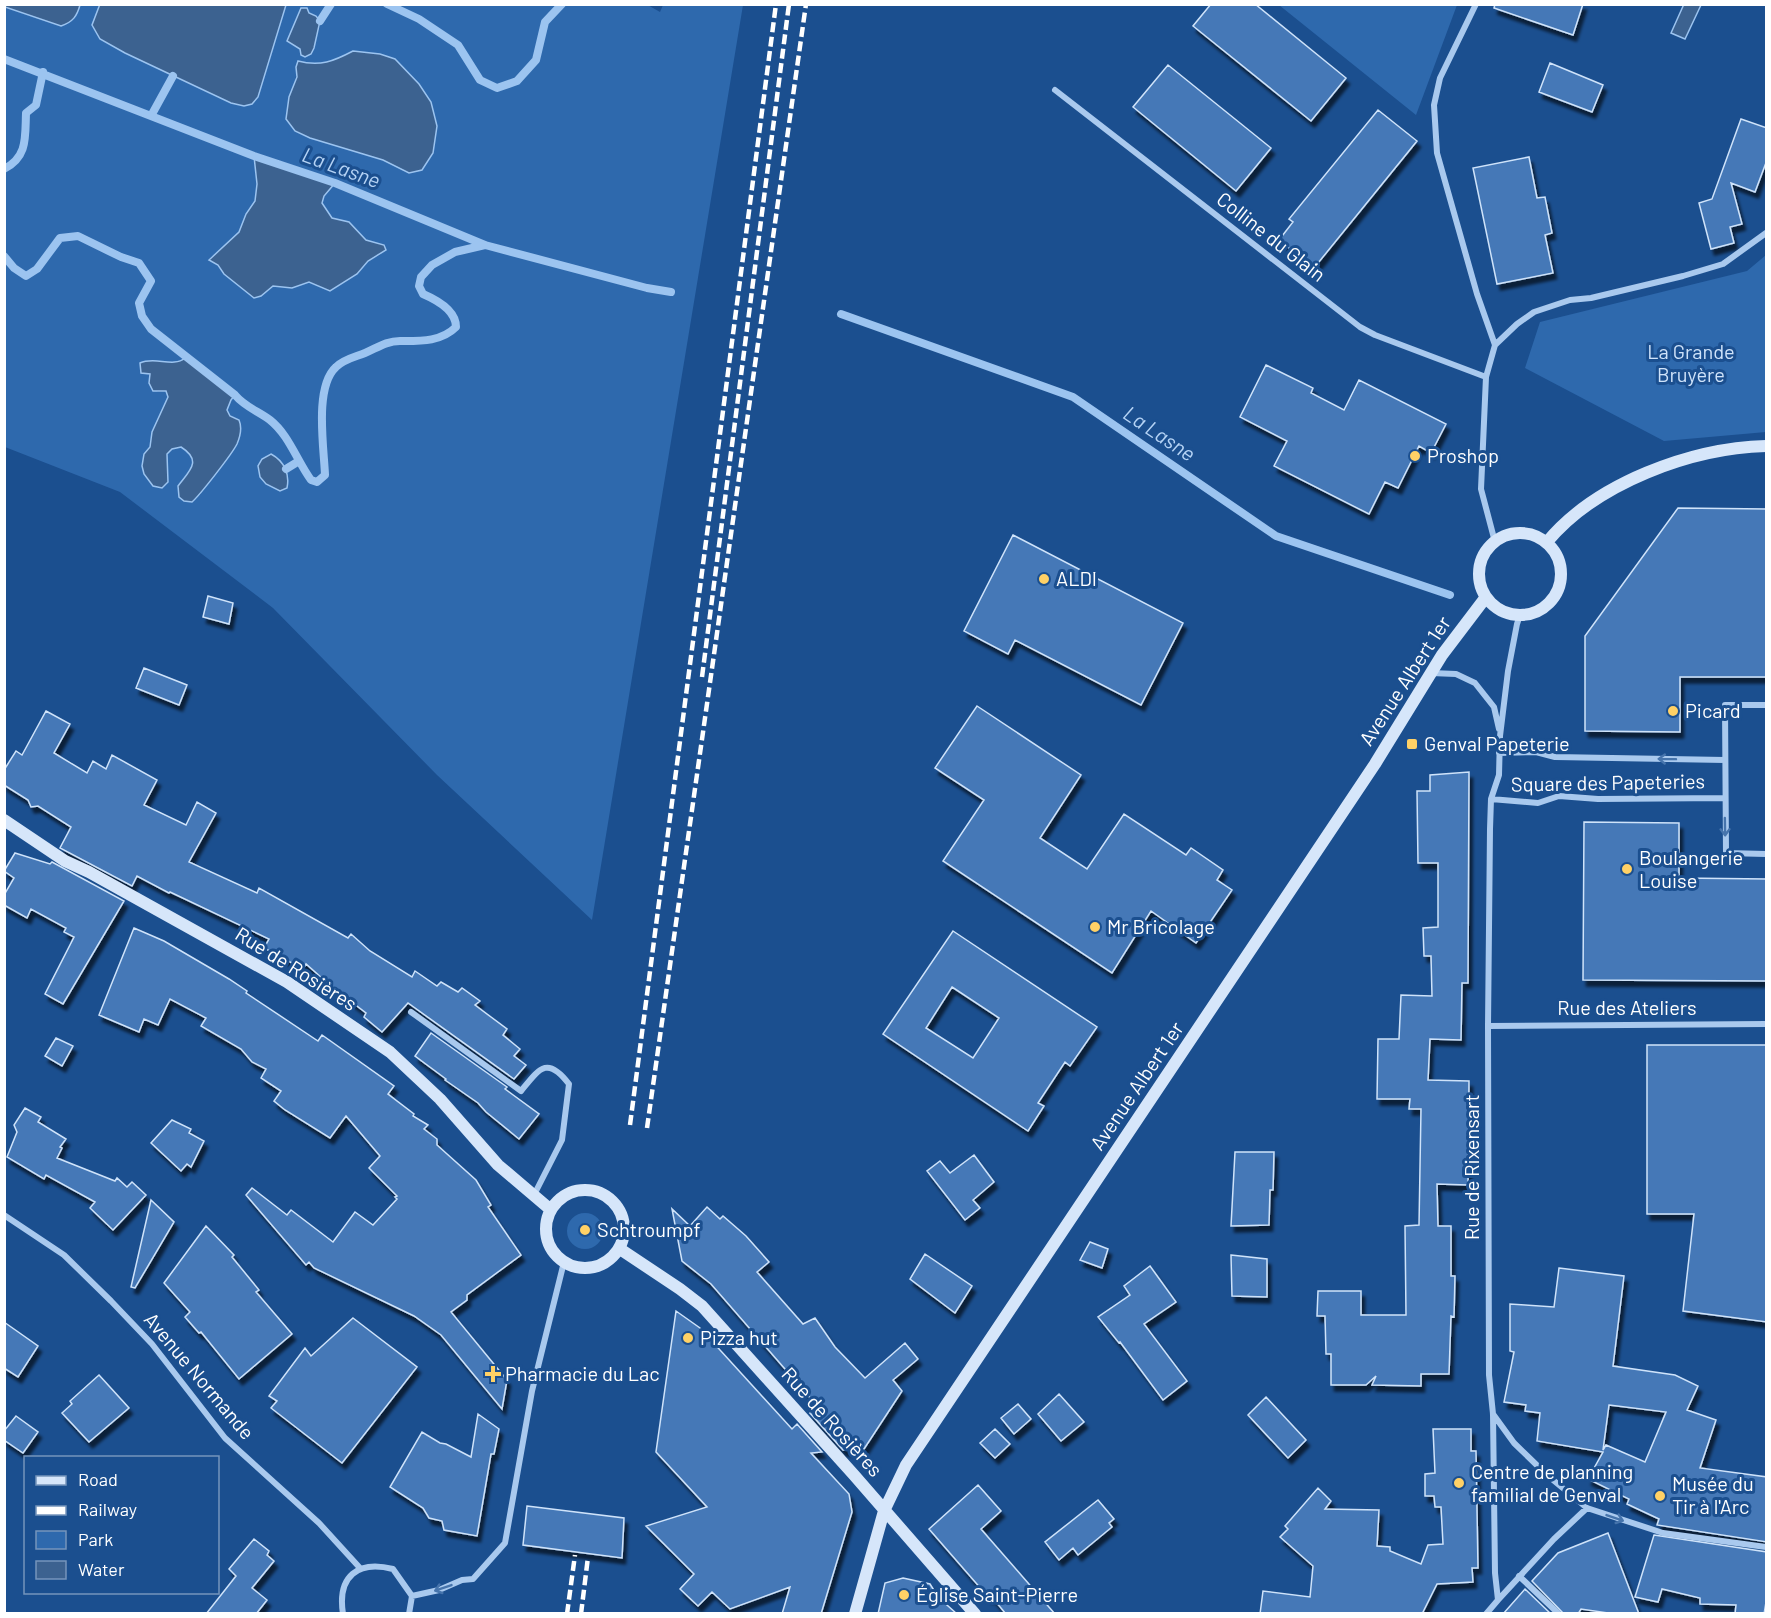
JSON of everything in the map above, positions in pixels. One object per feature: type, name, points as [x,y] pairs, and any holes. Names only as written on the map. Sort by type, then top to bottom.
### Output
[{"type":"main road","points":[[1546,542],[1557,530],[1604,495],[1655,468],[1705,455],[1767,446]]},
{"type":"main road","points":[[1520,533],[1534,535],[1546,542],[1559,558],[1562,578],[1555,597],[1547,607],[1535,613],[1520,615],[1507,613],[1496,607],[1486,597],[1480,583],[1480,568],[1485,553],[1495,542],[1507,535],[1520,533]]},
{"type":"main road","name":"Avenue Albert 1er","points":[[855,1614],[884,1511],[906,1465],[1375,764],[1459,631],[1486,597]]},
{"type":"main road","name":"Rue de Rosières","points":[[4,820],[64,861],[89,872],[287,982],[390,1052],[440,1099],[498,1165],[551,1210]]},
{"type":"main road","points":[[584,1190],[604,1194],[620,1209],[625,1229],[620,1249],[606,1263],[592,1268],[578,1268],[564,1262],[555,1255],[546,1233],[551,1210],[564,1196],[584,1190]]},
{"type":"main road","name":"Rue de Rosières","points":[[620,1249],[702,1306],[975,1614]]},
{"type":"street","points":[[1476,4],[1440,78],[1434,105],[1437,153],[1477,294],[1495,345]]},
{"type":"street","name":"Colline du Glain","points":[[1055,90],[1360,327],[1375,336],[1486,377]]},
{"type":"street","points":[[1495,542],[1482,489],[1486,377],[1495,345],[1516,324],[1534,312],[1570,300],[1591,298],[1723,264],[1767,233]]},
{"type":"street","name":"Rue de Rixensart","points":[[1498,1600],[1495,1573],[1493,1414],[1489,1375],[1488,1026],[1491,800],[1498,775],[1508,671],[1516,624],[1520,615]]},
{"type":"street","name":"Rue de Rixensart","points":[[1431,673],[1455,674],[1476,683],[1494,707],[1500,736]]},
{"type":"street","name":"Square des Papeteries","points":[[1767,705],[1725,705],[1726,853],[1767,854]]},
{"type":"street","name":"Square des Papeteries","points":[[1499,753],[1536,752],[1555,757],[1725,760]]},
{"type":"street","name":"Square des Papeteries","points":[[1491,800],[1538,803],[1559,796],[1598,799],[1725,798]]},
{"type":"street","points":[[411,1012],[521,1091],[538,1070],[545,1066],[555,1068],[570,1084],[562,1140],[534,1195]]},
{"type":"street","name":"Rue des Ateliers","points":[[1488,1026],[1767,1024]]},
{"type":"street","name":"Avenue Normande","points":[[4,1215],[64,1255],[111,1301],[152,1344],[225,1438],[318,1523],[360,1568]]},
{"type":"street","points":[[412,1596],[439,1590],[462,1580],[473,1579],[505,1543],[532,1391],[564,1262]]},
{"type":"street","points":[[1493,1414],[1514,1443],[1547,1475],[1587,1508],[1663,1533],[1767,1547]]},
{"type":"street","points":[[1486,1614],[1519,1576],[1587,1508]]},
{"type":"street","points":[[343,1614],[341,1596],[347,1580],[360,1568],[377,1565],[393,1569],[412,1596],[409,1614]]},
{"type":"street","points":[[1519,1576],[1559,1614]]},
{"type":"green space","points":[[646,4],[660,12],[663,5],[743,5],[592,920],[437,775],[273,608],[120,492],[5,447],[4,7],[61,26],[74,18],[80,5],[100,5],[92,25],[100,39],[219,98],[258,97],[286,5]],"holes":[[[298,14],[320,26],[316,39],[300,49],[287,41]],[[353,51],[407,73],[419,84],[409,173],[383,160],[310,138],[295,131],[286,119],[298,61],[320,63]],[[254,156],[335,183],[324,196],[322,204],[332,218],[349,222],[366,240],[384,245],[380,255],[368,261],[357,274],[330,291],[309,282],[292,288],[273,286],[261,296],[224,274],[218,265],[209,261],[239,232],[246,214],[255,201],[257,184]],[[146,361],[178,363],[182,361],[231,400],[227,410],[230,416],[200,495],[185,476],[191,468],[192,460],[181,447],[172,449],[166,455],[166,462],[153,486],[144,474],[142,466],[144,454],[150,447],[152,432],[168,397],[166,391],[158,392],[149,383],[151,376],[146,373]],[[275,456],[286,469],[271,486],[261,478],[262,459]]]},
{"type":"green space","points":[[1279,5],[1457,5],[1416,115]]},
{"type":"green space","name":"La Grande Bruyère","points":[[1766,255],[1766,432],[1664,441],[1525,368],[1540,322],[1747,271]]},
{"type":"green space","points":[[585,1213],[598,1218],[603,1231],[598,1244],[585,1249],[572,1244],[567,1231],[572,1218]]},
{"type":"water","points":[[5,4],[80,5],[74,18],[61,26],[5,7]]},
{"type":"water","points":[[100,4],[286,5],[258,97],[252,104],[244,106],[231,103],[100,39],[92,25]]},
{"type":"water","points":[[1684,4],[1701,5],[1685,39],[1671,33]]},
{"type":"water","points":[[301,8],[307,8],[309,13],[320,21],[314,48],[311,54],[305,57],[301,55],[300,49],[287,41]]},
{"type":"water","points":[[353,51],[380,54],[395,59],[419,84],[431,102],[437,126],[433,153],[422,170],[409,173],[383,160],[310,138],[295,131],[286,119],[289,97],[297,77],[298,61],[327,62]]},
{"type":"water","points":[[254,156],[335,183],[324,196],[322,203],[332,218],[349,222],[366,240],[384,245],[386,250],[368,261],[357,274],[330,291],[309,282],[292,288],[273,286],[261,296],[254,298],[224,274],[218,265],[209,260],[239,232],[246,214],[255,201],[257,184]]},
{"type":"water","points":[[185,358],[235,395],[227,410],[230,416],[239,420],[240,426],[239,438],[234,449],[192,502],[184,501],[179,497],[178,486],[192,466],[193,462],[188,452],[181,447],[172,449],[167,454],[168,482],[162,488],[153,486],[144,474],[142,466],[144,454],[150,447],[152,432],[168,397],[166,391],[153,391],[149,383],[150,374],[141,373],[140,363],[146,361],[175,362]]},
{"type":"water","points":[[271,454],[283,464],[287,473],[287,488],[280,491],[266,484],[260,477],[258,466],[262,459]]},
{"type":"building","points":[[1211,4],[1255,4],[1346,78],[1311,121],[1193,26]]},
{"type":"building","points":[[1495,4],[1583,4],[1573,35],[1494,8]]},
{"type":"building","points":[[1550,63],[1603,85],[1592,112],[1539,92]]},
{"type":"building","points":[[1168,65],[1271,148],[1236,191],[1133,107]]},
{"type":"building","points":[[1378,110],[1417,141],[1314,268],[1279,240],[1293,222],[1289,219]]},
{"type":"building","points":[[1741,119],[1767,128],[1767,160],[1755,192],[1731,183],[1742,224],[1730,227],[1734,243],[1711,249],[1699,203],[1712,199]]},
{"type":"building","points":[[1529,157],[1537,198],[1545,197],[1552,233],[1545,235],[1553,273],[1497,284],[1473,168]]},
{"type":"building","points":[[1266,365],[1313,388],[1311,393],[1344,410],[1359,380],[1446,424],[1431,453],[1419,446],[1398,488],[1385,482],[1369,514],[1274,466],[1287,441],[1240,417]]},
{"type":"building","points":[[1678,508],[1767,509],[1767,677],[1680,677],[1680,732],[1585,731],[1585,636]]},
{"type":"building","name":"ALDI","points":[[1013,535],[1183,623],[1141,705],[1015,640],[1008,654],[964,631]]},
{"type":"building","points":[[208,596],[233,603],[229,624],[203,617]]},
{"type":"building","points":[[144,668],[187,685],[179,705],[136,688]]},
{"type":"building","points":[[977,706],[1081,775],[1040,838],[1087,869],[1124,814],[1186,855],[1191,848],[1223,870],[1217,880],[1232,890],[1196,943],[1151,911],[1112,973],[943,861],[984,800],[935,768]]},
{"type":"building","points":[[46,711],[70,724],[54,753],[87,773],[93,761],[106,769],[112,755],[157,780],[144,805],[186,825],[197,802],[216,813],[189,862],[257,893],[259,888],[348,938],[351,934],[370,951],[412,977],[415,971],[437,986],[441,982],[458,992],[462,988],[480,1001],[475,1005],[507,1029],[503,1035],[520,1049],[514,1056],[526,1065],[514,1079],[408,1003],[382,1032],[364,1017],[366,1013],[306,964],[303,969],[264,948],[269,939],[137,876],[132,886],[60,848],[71,827],[38,806],[31,807],[28,800],[4,785],[4,770],[16,751],[22,755]]},
{"type":"building","points":[[1469,772],[1468,983],[1462,983],[1461,1040],[1430,1039],[1428,1080],[1469,1081],[1468,1185],[1437,1184],[1438,1226],[1451,1226],[1451,1276],[1455,1276],[1449,1374],[1421,1374],[1421,1386],[1372,1385],[1376,1376],[1366,1385],[1331,1385],[1331,1354],[1326,1354],[1325,1316],[1317,1316],[1318,1291],[1361,1291],[1361,1315],[1406,1315],[1405,1226],[1419,1225],[1421,1109],[1409,1109],[1410,1099],[1377,1099],[1378,1039],[1399,1039],[1401,995],[1432,996],[1431,956],[1424,956],[1423,928],[1438,927],[1438,863],[1418,863],[1417,791],[1430,791],[1430,775]]},
{"type":"building","points":[[1584,822],[1679,823],[1679,878],[1767,879],[1767,981],[1583,980]]},
{"type":"building","points":[[15,853],[50,864],[52,862],[124,901],[63,1004],[45,994],[74,937],[64,932],[66,928],[31,909],[27,918],[4,905],[4,895],[14,878],[4,871]]},
{"type":"building","points":[[134,928],[164,941],[229,979],[318,1041],[322,1035],[394,1086],[388,1094],[414,1114],[413,1116],[428,1125],[424,1129],[437,1139],[437,1145],[476,1180],[491,1205],[488,1207],[521,1255],[467,1295],[467,1300],[451,1312],[507,1380],[502,1409],[441,1335],[414,1316],[314,1268],[309,1262],[306,1265],[246,1195],[252,1188],[287,1215],[291,1210],[333,1242],[355,1212],[373,1225],[397,1199],[395,1197],[397,1196],[369,1168],[380,1156],[346,1116],[330,1138],[285,1110],[274,1101],[281,1091],[261,1078],[266,1069],[252,1062],[241,1049],[201,1026],[206,1018],[170,999],[158,1025],[144,1019],[139,1032],[99,1015]]},
{"type":"building","points":[[953,931],[1097,1027],[1070,1066],[1065,1062],[1038,1103],[1044,1106],[1028,1131],[883,1034]],"holes":[[[952,987],[999,1018],[973,1058],[926,1028]]]},
{"type":"building","points":[[431,1033],[507,1087],[505,1089],[539,1114],[519,1139],[478,1103],[415,1056]]},
{"type":"building","points":[[56,1038],[73,1046],[62,1066],[45,1056]]},
{"type":"building","points":[[1647,1045],[1767,1045],[1767,1322],[1683,1311],[1694,1214],[1647,1214]]},
{"type":"building","points":[[25,1108],[41,1117],[38,1122],[66,1139],[60,1147],[62,1148],[57,1158],[115,1181],[117,1178],[127,1187],[132,1182],[146,1195],[113,1230],[90,1208],[95,1202],[46,1175],[44,1179],[7,1157],[17,1132],[14,1125]]},
{"type":"building","points":[[172,1120],[191,1129],[189,1133],[204,1141],[191,1167],[187,1164],[181,1171],[151,1143]]},
{"type":"building","points":[[1235,1152],[1274,1152],[1269,1225],[1231,1226]]},
{"type":"building","points":[[974,1155],[994,1182],[973,1200],[980,1208],[965,1220],[927,1171],[940,1161],[950,1173]]},
{"type":"building","points":[[151,1200],[174,1222],[135,1288],[131,1287]]},
{"type":"building","points":[[707,1207],[720,1219],[723,1216],[746,1236],[769,1262],[757,1272],[803,1324],[815,1318],[835,1347],[865,1378],[905,1343],[918,1359],[893,1380],[902,1391],[864,1449],[843,1450],[810,1413],[818,1407],[711,1284],[682,1261],[672,1209],[690,1226]]},
{"type":"building","points":[[206,1226],[234,1255],[232,1257],[259,1290],[256,1292],[292,1334],[239,1379],[201,1332],[199,1333],[185,1317],[190,1312],[164,1283]]},
{"type":"building","points":[[1090,1242],[1108,1249],[1102,1268],[1080,1260]]},
{"type":"building","points":[[925,1254],[972,1286],[955,1313],[910,1279]]},
{"type":"building","points":[[1231,1255],[1267,1259],[1267,1297],[1232,1296]]},
{"type":"building","points":[[1150,1266],[1176,1302],[1144,1324],[1187,1381],[1163,1400],[1120,1342],[1098,1317],[1130,1295],[1124,1286]]},
{"type":"building","points":[[1559,1268],[1624,1276],[1613,1366],[1675,1375],[1698,1386],[1687,1410],[1716,1420],[1700,1468],[1767,1477],[1767,1542],[1657,1525],[1659,1519],[1627,1504],[1629,1499],[1588,1479],[1603,1452],[1537,1441],[1540,1413],[1525,1411],[1526,1405],[1504,1402],[1514,1352],[1510,1351],[1510,1304],[1554,1307]],"holes":[[[1609,1405],[1666,1412],[1645,1462],[1606,1445],[1603,1450]]]},
{"type":"building","points":[[676,1311],[700,1328],[792,1429],[797,1424],[822,1452],[811,1453],[849,1494],[852,1512],[821,1614],[782,1614],[790,1587],[730,1609],[712,1592],[698,1606],[680,1589],[694,1574],[646,1526],[707,1507],[656,1452]]},
{"type":"building","points":[[353,1318],[417,1367],[342,1463],[271,1408],[277,1401],[269,1396],[305,1348],[311,1356]]},
{"type":"building","points":[[4,1322],[38,1346],[18,1377],[4,1368]]},
{"type":"building","points":[[99,1375],[129,1408],[89,1442],[62,1413],[72,1404],[70,1401]]},
{"type":"building","points":[[1059,1394],[1084,1422],[1061,1441],[1038,1414]]},
{"type":"building","points":[[1266,1397],[1306,1440],[1288,1458],[1248,1415]]},
{"type":"building","points":[[1018,1404],[1031,1419],[1014,1434],[1001,1418]]},
{"type":"building","points":[[478,1414],[499,1429],[494,1454],[491,1454],[477,1536],[444,1530],[442,1521],[429,1518],[423,1508],[390,1487],[422,1432],[471,1457]]},
{"type":"building","points":[[16,1416],[38,1432],[23,1453],[4,1440],[4,1431]]},
{"type":"building","points":[[995,1429],[1010,1444],[995,1458],[980,1443]]},
{"type":"building","points":[[1433,1429],[1471,1429],[1471,1451],[1476,1451],[1478,1568],[1472,1568],[1473,1582],[1437,1584],[1422,1614],[1260,1614],[1263,1591],[1310,1597],[1313,1566],[1280,1537],[1288,1529],[1285,1526],[1318,1488],[1331,1501],[1325,1509],[1379,1510],[1377,1546],[1390,1547],[1390,1551],[1421,1564],[1428,1545],[1443,1544],[1441,1507],[1435,1507],[1434,1496],[1425,1496],[1425,1474],[1435,1473]]},
{"type":"building","points":[[978,1485],[1001,1511],[981,1529],[1055,1614],[1006,1614],[991,1596],[989,1598],[929,1529]]},
{"type":"building","points":[[1098,1500],[1114,1519],[1109,1523],[1112,1527],[1078,1555],[1073,1548],[1059,1560],[1045,1542]]},
{"type":"building","points":[[527,1506],[624,1518],[622,1558],[523,1545]]},
{"type":"building","points":[[1608,1533],[1639,1614],[1615,1614],[1581,1609],[1578,1614],[1564,1614],[1532,1581],[1558,1553]]},
{"type":"building","points":[[1654,1535],[1767,1552],[1767,1596],[1764,1614],[1735,1614],[1736,1605],[1700,1604],[1700,1598],[1662,1589],[1658,1602],[1635,1597]]},
{"type":"building","points":[[254,1539],[269,1551],[267,1555],[274,1561],[252,1588],[267,1600],[256,1614],[206,1614],[236,1576],[229,1569]]},
{"type":"building","name":"Église Saint-Pierre","points":[[903,1578],[930,1584],[938,1597],[957,1614],[878,1614],[885,1583]]},
{"type":"building","points":[[1525,1589],[1551,1614],[1503,1614]]},
{"type":"waterway","points":[[320,21],[331,4]]},
{"type":"waterway","points":[[387,4],[419,19],[458,45],[480,80],[497,88],[517,81],[536,60],[545,22],[562,4]]},
{"type":"waterway","name":"La Lasne","points":[[4,59],[254,156],[335,183],[485,245],[647,288],[671,292]]},
{"type":"waterway","points":[[4,169],[17,159],[24,146],[26,113],[36,105],[43,72]]},
{"type":"waterway","points":[[151,116],[173,76]]},
{"type":"waterway","points":[[4,256],[14,268],[26,276],[37,269],[60,238],[78,236],[139,263],[151,281],[139,303],[142,316],[151,329],[243,403],[277,426],[306,473],[311,480],[317,482],[325,475],[322,418],[325,389],[329,376],[342,362],[386,343],[437,338],[456,327],[449,311],[423,294],[419,286],[421,277],[432,265],[455,252],[485,245]]},
{"type":"waterway","name":"La Lasne","points":[[841,314],[1073,397],[1276,536],[1450,595]]},
{"type":"waterway","points":[[286,469],[299,461]]},
{"type":"railway","points":[[630,1125],[776,4]]},
{"type":"railway","points":[[702,677],[789,4]]},
{"type":"railway","points":[[647,1128],[806,4]]},
{"type":"railway","points":[[567,1614],[575,1555]]},
{"type":"railway","points":[[581,1614],[588,1557]]},
{"type":"place","name":"Proshop","points":[[1415,456]]},
{"type":"place","name":"ALDI","points":[[1044,579]]},
{"type":"place","name":"Picard","points":[[1673,711]]},
{"type":"place","name":"Genval Papeterie","points":[[1412,744]]},
{"type":"place","name":"Boulangerie Louise","points":[[1627,869]]},
{"type":"place","name":"Mr Bricolage","points":[[1095,927]]},
{"type":"place","name":"Schtroumpf","points":[[585,1230]]},
{"type":"place","name":"Pizza hut","points":[[688,1338]]},
{"type":"place","name":"Pharmacie du Lac","points":[[493,1374]]},
{"type":"place","name":"Centre de planning familial de Genval","points":[[1459,1483]]},
{"type":"place","name":"Musée du Tir à l'Arc","points":[[1660,1496]]},
{"type":"place","name":"Église Saint-Pierre","points":[[904,1595]]}]
